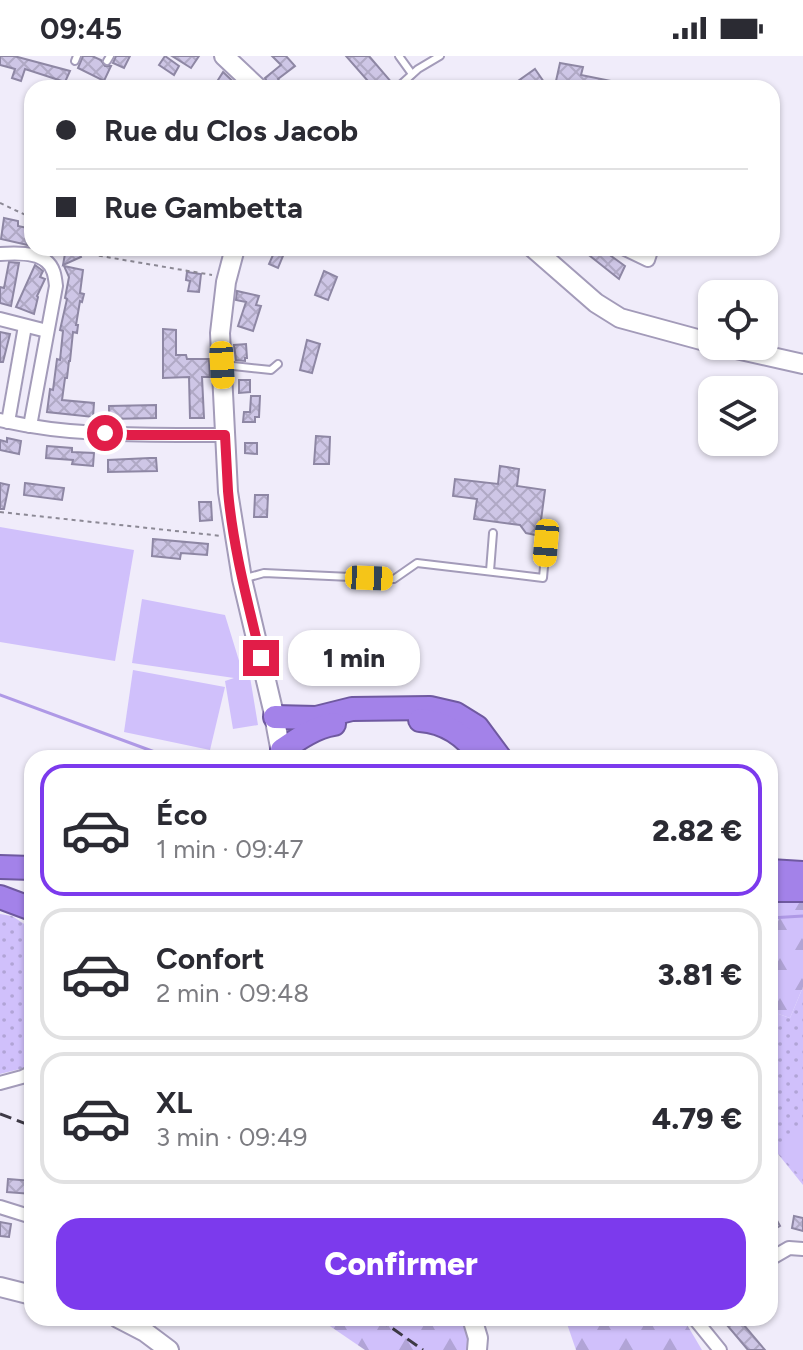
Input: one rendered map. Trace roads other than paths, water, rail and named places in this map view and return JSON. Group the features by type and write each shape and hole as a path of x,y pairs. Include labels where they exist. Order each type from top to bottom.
{"highway":[{"path":"275,717 316,718 352,709 430,708 456,714 477,727 494,750"},
{"path":"286,750 302,736 326,725 364,719 425,720 453,730 475,750"},
{"path":"0,867 24,868"},
{"path":"778,871 803,873"},
{"path":"0,883 24,883"},
{"path":"778,890 803,890"},
{"path":"0,897 24,906"}],"street":[{"path":"224,56 250,80"},
{"path":"0,254 24,254"},
{"path":"30,426 56,286 53,271 45,259 32,256"},
{"path":"233,256 220,333 228,492 242,579 281,750"},
{"path":"542,256 596,303 620,318 698,339"},
{"path":"0,319 47,331"},
{"path":"25,326 4,421 129,435 225,435"},
{"path":"778,358 803,364"},
{"path":"0,1083 24,1076"},
{"path":"0,1207 24,1214"},
{"path":"778,1254 789,1248 803,1249"},
{"path":"0,1287 24,1293"},
{"path":"133,1326 169,1350"},
{"path":"474,1326 477,1350"},
{"path":"700,1326 720,1350"}],"lane":[{"path":"399,56 412,74"},
{"path":"406,80 440,56"},
{"path":"222,365 271,370 278,364"},
{"path":"490,571 493,533"},
{"path":"242,579 264,573 394,579 417,563 543,578 546,543"}],"waterway":[{"path":"0,695 149,750"},
{"path":"778,918 803,916"}],"railway":[{"path":"0,1114 24,1123"},
{"path":"389,1326 423,1350"}]}
